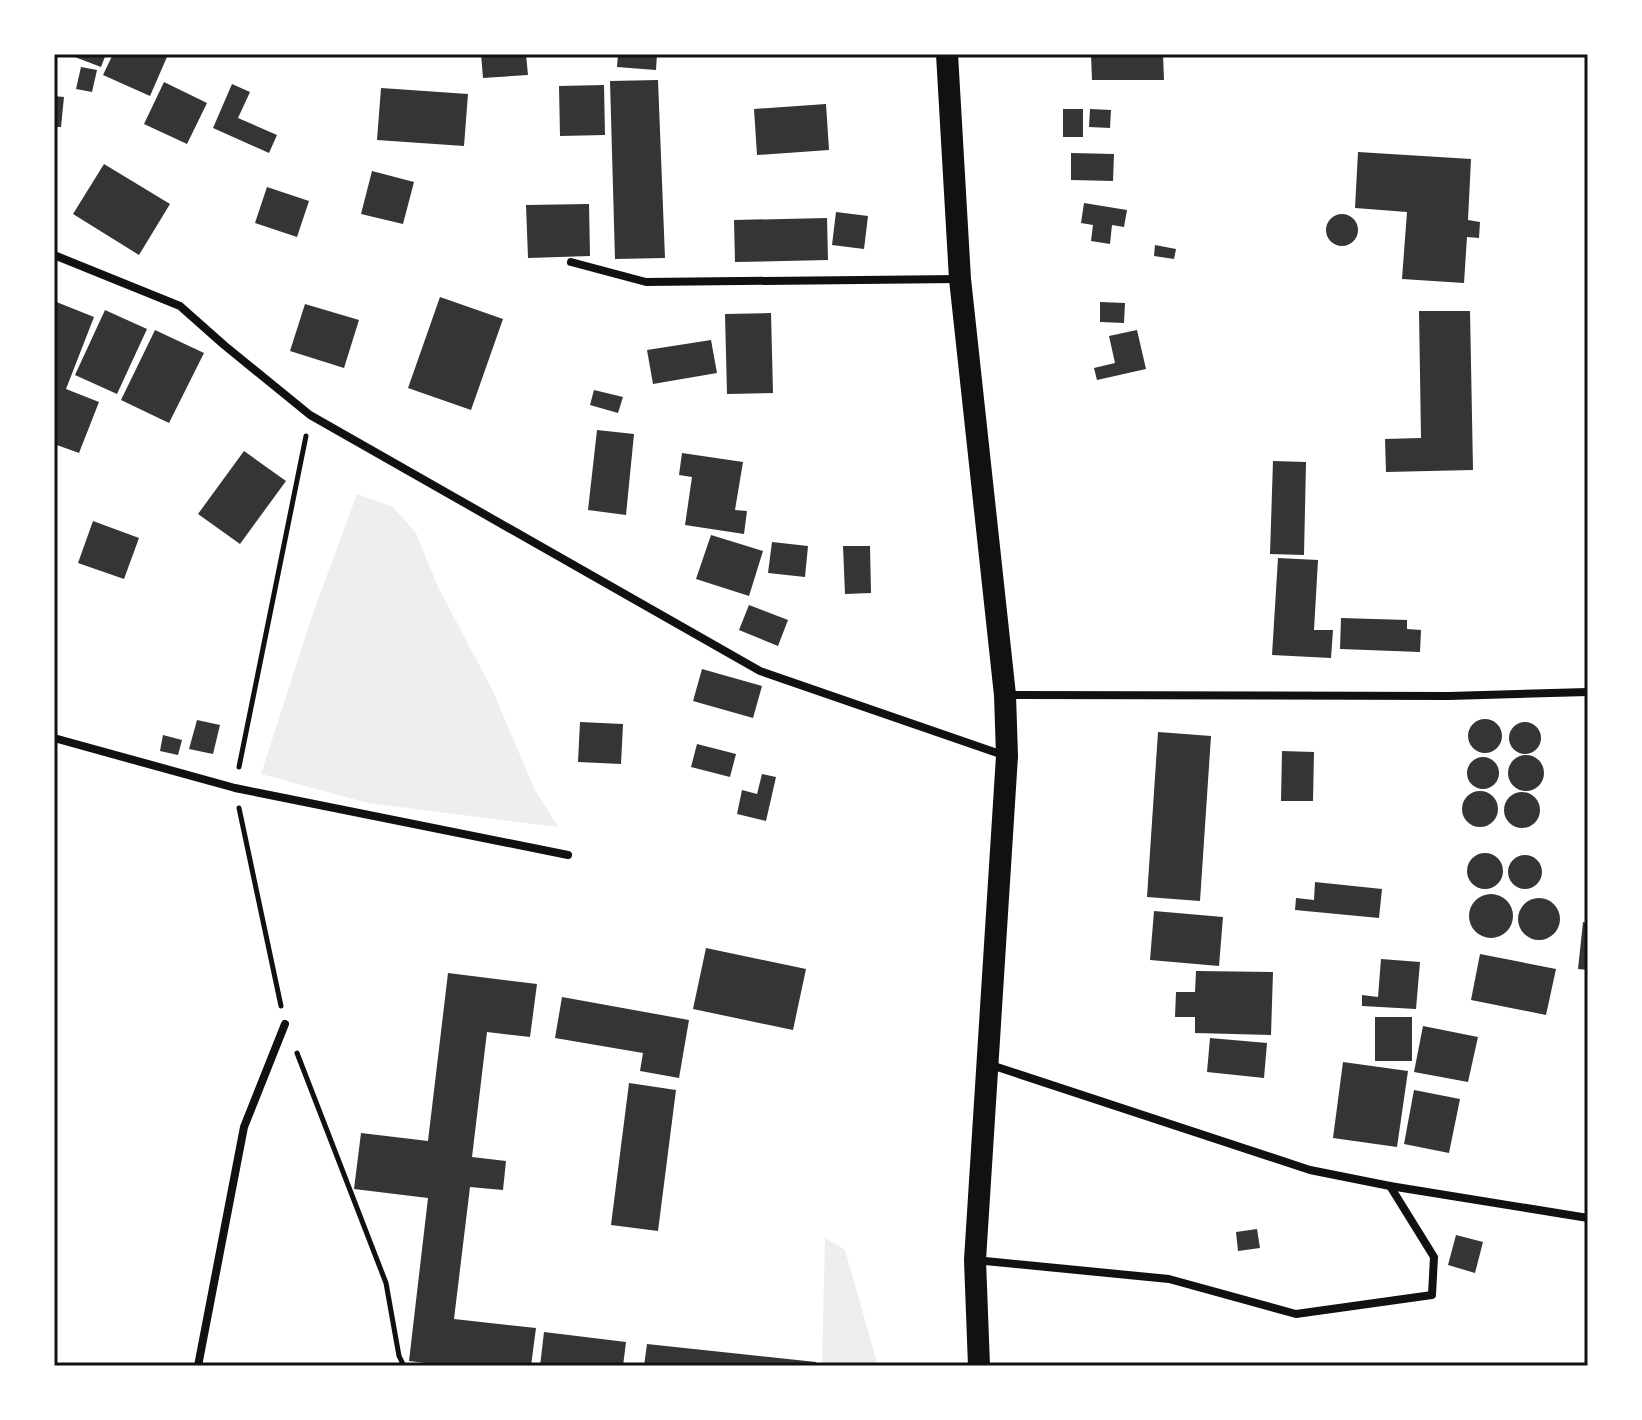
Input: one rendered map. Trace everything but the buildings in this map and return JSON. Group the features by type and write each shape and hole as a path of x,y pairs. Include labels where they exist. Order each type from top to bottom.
{"highway":[{"path":"947,54 960,279 1005,695 1007,756 975,1260 979,1366"}],"street":[{"path":"54,255 180,306 310,415 760,671 1007,756"},
{"path":"571,262 646,282 960,279"},
{"path":"1005,695 1449,696 1588,692"},
{"path":"54,738 235,788 568,855"},
{"path":"198,1366 244,1127 285,1024"},
{"path":"988,1064 1310,1170 1588,1218"},
{"path":"975,1260 1169,1279 1296,1314 1432,1295 1434,1257 1390,1186"}],"path":[{"path":"310,415 235,788 285,1024 386,1283 399,1356 404,1366"}],"shaded area":[{"path":"357,494 393,507 416,533 438,587 492,689 534,788 558,827 368,803 261,774 313,613"},
{"path":"825,1238 845,1250 878,1366 822,1366"}]}
